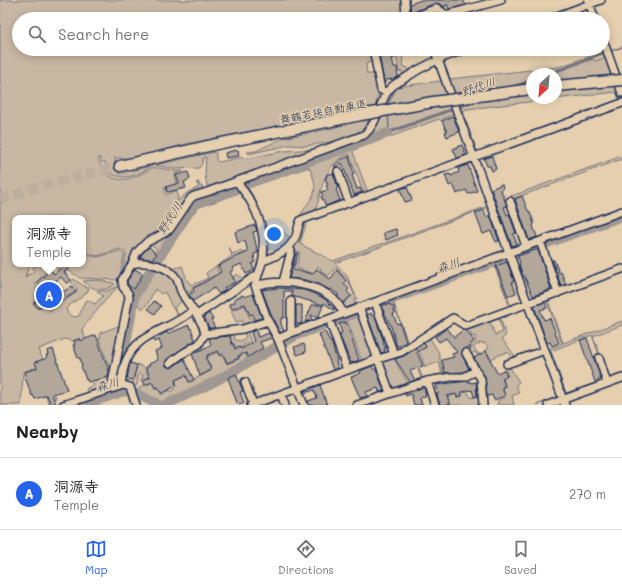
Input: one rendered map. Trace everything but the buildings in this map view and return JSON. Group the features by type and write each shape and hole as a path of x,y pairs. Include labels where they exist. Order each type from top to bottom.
{"highway":[{"path":"562,85 622,80"},
{"name":"舞鶴若狭自動車道","path":"120,166 224,142 361,115 433,102 526,90"}],"street":[{"path":"405,0 406,12"},
{"path":"457,12 501,0"},
{"path":"565,12 589,2 601,0"},
{"path":"589,2 593,12"},
{"path":"430,12 437,8 442,12"},
{"path":"374,56 381,90 386,92"},
{"path":"437,56 564,402"},
{"path":"116,386 121,361 129,297 128,293 123,287 122,280 132,264 137,252 142,246 150,240 163,234 170,228 194,196 239,185 364,135 369,131 375,122 386,92 395,84 415,71 446,56"},
{"path":"609,56 622,93"},
{"path":"263,261 289,247 296,236 301,220 622,103"},
{"path":"338,172 350,203"},
{"path":"239,185 254,206 261,225 264,243 263,261 255,286 268,321 278,338 304,405"},
{"path":"510,201 526,246"},
{"path":"278,338 343,313 360,310 510,255 526,246 540,244 622,211"},
{"path":"540,244 558,293"},
{"path":"283,282 290,251 289,247"},
{"path":"132,264 154,265 168,270 177,278 181,291 203,326 205,334 199,344 170,363"},
{"path":"245,382 252,405 377,359 401,352 441,327 450,319 455,319 466,326 622,269"},
{"path":"121,361 144,338 152,333 195,312 254,277 257,277"},
{"path":"255,286 283,282 296,283 322,291 338,305 343,313"},
{"path":"290,333 291,301"},
{"path":"377,308 394,354"},
{"path":"360,310 390,393"},
{"path":"205,334 243,329 268,321"},
{"path":"331,325 347,370"},
{"path":"507,364 545,350"},
{"path":"466,353 481,380 483,405"},
{"path":"598,358 608,383"},
{"path":"357,405 427,381 451,377 464,377 476,371"},
{"path":"548,405 564,402 622,378"},
{"path":"427,381 435,405"},
{"path":"63,405 116,386 127,386 132,393 136,405"},
{"path":"281,394 286,405"}],"shaded area":[{"path":"0,0 403,0 404,12 12,12 12,56 373,56 373,61 366,64 367,74 376,74 379,92 375,107 195,142 130,158 115,158 119,174 154,165 132,176 121,177 109,173 105,162 102,163 100,158 98,158 102,168 108,175 114,178 122,179 137,176 154,167 174,171 183,171 175,174 177,184 164,187 166,195 177,190 178,201 188,192 198,188 198,184 196,183 199,182 199,186 202,186 203,190 192,193 184,201 167,227 128,264 122,273 126,254 120,249 97,256 86,253 86,215 12,215 12,267 29,267 25,277 26,278 27,274 29,275 34,271 32,268 33,267 51,267 35,284 39,290 36,294 39,297 33,303 38,309 46,304 50,311 62,300 64,301 77,292 77,288 71,282 73,279 89,289 84,295 66,309 68,314 74,317 79,316 84,303 87,300 95,304 103,296 97,291 107,291 118,286 82,329 100,380 111,376 108,386 88,394 86,393 87,388 93,386 93,383 96,382 80,338 72,341 65,339 39,349 56,398 50,399 51,402 55,400 56,405 49,405 46,395 43,397 33,368 23,372 21,405 0,405"},
{"path":"396,56 403,56 402,66 408,68 408,73 403,76 402,71 399,72"},
{"path":"595,56 562,68 549,68 558,67"},
{"path":"603,58 606,59 621,102 476,155 459,108 526,83 526,102 467,109 462,111 478,153 620,102 616,92 562,98 562,70 593,59 595,61"},
{"path":"445,59 446,62 444,63 450,79 526,71 526,81 458,105 441,61"},
{"path":"436,62 452,108 359,142 358,140 369,135 374,129 386,99 396,86","holes":["435,64 441,81 401,86"]},
{"path":"453,110 454,114 444,118 441,121 439,119 354,150 353,152 368,193 364,195 349,154 343,156 330,169 322,187 316,209 310,215 301,219 291,243 267,258 246,186","holes":["309,167 313,176 315,189 311,199 303,210 291,239 278,226 267,229 257,203 248,188"]},
{"path":"371,117 362,130 342,140 306,146 289,145 249,154 247,152 256,151 283,138 329,129"},
{"path":"355,142 242,185 240,183"},
{"path":"316,150 210,188 207,186 205,175 206,157 203,158 202,164 199,168 174,169 155,165 214,152 216,153 216,160 219,162 284,151"},
{"path":"622,156 622,159 510,200 509,197"},
{"path":"235,184 238,186 193,203 153,264 149,263 157,254 155,252 157,249 150,243 160,239 192,200"},
{"path":"239,188 238,190 242,191 255,214 261,240 259,241 258,228 251,211 242,195 239,193 197,208 159,265 155,264 194,205"},
{"path":"488,206 489,207 385,245 385,243"},
{"path":"307,221 300,244 333,261 383,243 383,246 335,263 347,276 357,299 354,300 356,306 344,311 336,298 342,305 354,294 348,281 336,268 328,276 320,270 321,269 318,266 315,271 317,272 309,285 307,285 311,273 296,268 300,252 292,250 301,223"},
{"path":"229,247 232,254 241,251 247,255 243,256 242,254 216,267 223,280 227,281 230,285 236,282 233,277 236,274 245,279 228,293 215,275 204,281 203,285 202,283 191,289 192,292 184,293 162,267 166,262 168,267 172,269 182,266 187,280 191,285 198,283 208,278 206,273 232,256"},
{"path":"120,251 123,253 124,255 121,272 118,280 80,278 68,270 62,275 55,267 86,267 86,255 97,257"},
{"path":"494,263 511,307 467,323 456,317 408,344 392,300","holes":["494,265 510,307 468,322 457,315 449,315 439,324 408,343 393,301"]},
{"path":"154,266 170,273 184,299 174,308 181,318 180,319 172,307 165,292 161,294 155,289 148,303 143,309 136,303 127,350 129,350 138,339 149,330 164,324 126,355 124,355 136,294"},
{"path":"622,273 548,301 563,343 622,321 622,325 593,336 609,378 622,375 608,380 592,335 551,351 566,393 595,383 595,385 565,396 548,349 562,344 546,299"},
{"path":"98,280 115,284 107,289 98,289 90,287 83,281"},
{"path":"245,305 249,317 251,317 254,324 244,327 242,321 236,322 231,311"},
{"path":"526,306 542,350 514,359 508,352 491,359 486,350 489,348 482,342 473,347 479,354 477,355 475,352 469,355 468,351 471,349 470,346 476,342 476,338 475,336 471,337 471,334 465,329 489,320 495,335 503,332 498,317","holes":["526,308 541,349 516,357 502,339 506,335 500,318"]},
{"path":"359,312 376,357 362,362 346,317"},
{"path":"121,325 112,375 99,338 101,337 100,333"},
{"path":"247,330 251,342 243,345 248,358 274,344 274,341 277,345 210,382 164,404 157,404 137,391 142,385 145,386 152,382 155,388 158,387 161,394 170,390 172,392 177,385 174,371 178,379 185,374 189,382 212,370 208,362 204,363 202,361 216,352 218,352 219,356 223,356 227,364 239,359 239,357 243,354 240,347 236,348 234,343 229,344 229,339 231,339 229,332 234,334 235,340 241,341 246,337 244,332"},
{"path":"429,337 438,351 445,377 422,381 418,370 419,369 423,379 442,374 439,362 425,367 419,351 426,347 423,341"},
{"path":"543,353 560,397 536,405 559,397 543,354 509,366 519,382 516,385 519,393 512,396 514,405 497,405 498,401 505,397 503,389 505,385 503,379 508,376 506,371 507,365"},
{"path":"398,356 394,359 408,383 418,380 416,383 392,389 379,361"},
{"path":"137,364 145,368 149,377 141,381 141,378 144,376 139,373 137,385 134,388 132,387"},
{"path":"467,392 472,398 482,395 482,405 451,405 449,397 456,394 457,397 461,396 462,393"}],"waterway":[{"name":"野代川","path":"611,51 622,47"},
{"name":"野代川","path":"562,69 597,56"},
{"name":"野代川","path":"513,87 526,82"},
{"name":"野代川","path":"387,106 396,88"},
{"name":"野代川","path":"459,107 472,102"},
{"name":"野代川","path":"387,133 453,109"},
{"name":"野代川","path":"387,133 389,127 388,113"},
{"name":"野代川","path":"116,394 135,295 194,203 387,133"},
{"name":"森川","path":"387,301 622,216"},
{"name":"森川","path":"283,343 297,335 353,314"},
{"name":"森川","path":"165,405 212,383 278,346"},
{"name":"森川","path":"84,405 124,391 137,394 159,405"}],"tunnel":[{"path":"0,200 41,186 120,166"}],"place":[{"name":"洞源寺","path":"49,295"}]}
